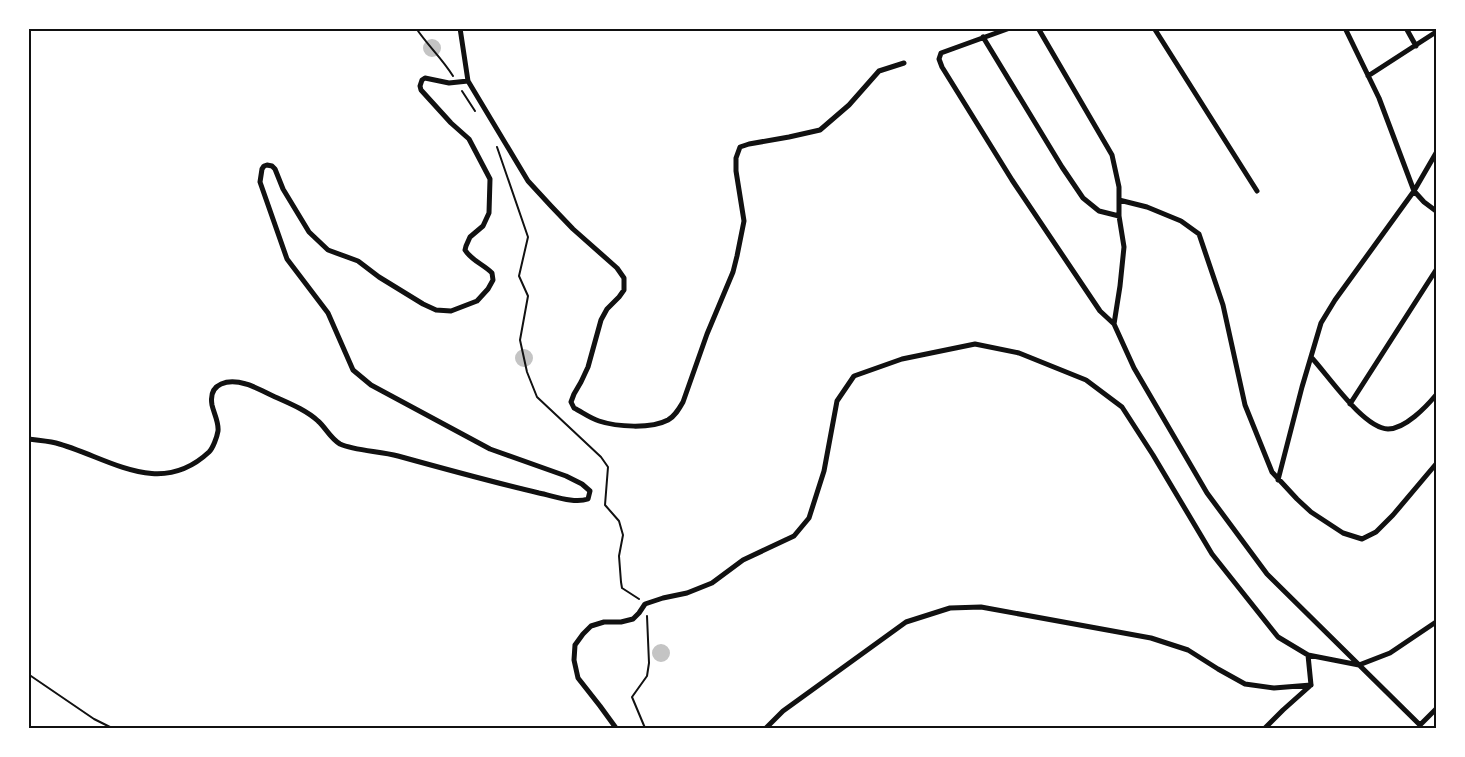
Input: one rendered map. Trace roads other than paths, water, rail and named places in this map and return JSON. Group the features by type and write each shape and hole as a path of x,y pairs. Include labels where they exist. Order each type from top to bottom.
{"street":[{"path":"460,28 468,81 528,181 573,229 617,268 624,278 624,290 607,309 601,320 588,367 571,402 574,408 600,421 625,426 657,424 670,419 683,402 737,256 744,221 736,171 736,158 740,147 820,130 849,105 879,71 904,63"},
{"path":"1010,28 941,53 939,59 942,67 1012,180 1100,311 1114,324 1134,368 1207,493 1267,574 1422,727 1437,709"},
{"path":"1038,28 1112,155 1119,187 1119,216 1124,247 1114,324"},
{"path":"1154,28 1257,191"},
{"path":"1345,28 1379,98 1414,190 1424,202 1437,211"},
{"path":"1406,28 1416,46"},
{"path":"1368,76 1437,32"},
{"path":"983,37 1083,198 1099,211 1119,216"},
{"path":"28,439 56,443 135,472 162,474 188,468 211,450 218,432 212,405 212,393 215,387 234,381 248,384 300,408 319,421 329,435 341,444 366,451 388,453 496,483 558,497 582,501 588,499 590,491 582,484 547,468 490,449 371,386 353,370 328,313 286,259 260,182 264,166 272,166 309,232 328,250 358,261 380,278 423,304 436,310 452,311 477,301 493,280 492,273 485,266 475,262 465,250 470,237 483,226 489,213 490,179 469,139 451,123 421,90 420,86 425,78 449,83 468,81"},
{"path":"1278,480 1321,323 1414,190 1437,153"},
{"path":"1119,200 1147,207 1181,221 1199,234 1223,305 1245,405 1272,472 1297,500 1325,523 1343,533 1362,539 1376,532 1437,464"},
{"path":"1350,404 1437,270"},
{"path":"616,729 578,678 574,660 576,645 583,634 591,626 604,622 633,619 645,604 687,593 712,583 743,560 794,536 809,518 824,471 837,401 854,376 902,359 975,344 1020,353 1086,380 1122,407 1154,455 1212,554 1278,637 1308,655 1359,665 1390,653 1437,622"},
{"path":"1311,357 1350,404 1376,426 1388,429 1399,427 1426,408 1437,395"},
{"path":"766,729 783,711 906,622 951,608 981,607 1150,638 1188,650 1245,684 1274,688 1311,685"},
{"path":"1308,655 1311,685"},
{"path":"1265,729 1311,685"}]}
